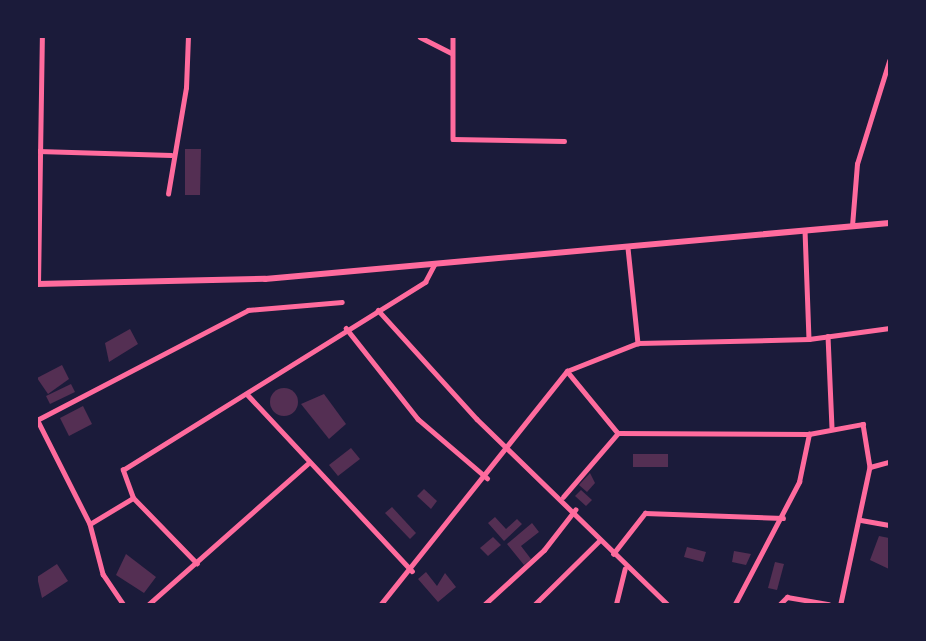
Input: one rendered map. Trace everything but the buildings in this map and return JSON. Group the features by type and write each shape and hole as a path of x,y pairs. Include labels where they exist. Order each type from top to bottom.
{"main road":[{"path":"37,284 265,279 889,223"}],"street":[{"path":"37,284 38,82 42,37"},
{"path":"168,194 171,155 186,88 187,37"},
{"path":"420,37 453,54"},
{"path":"453,37 453,139 564,141"},
{"path":"852,227 857,163 889,61"},
{"path":"38,151 171,155"},
{"path":"805,230 809,339"},
{"path":"628,248 638,343"},
{"path":"197,564 133,498 123,470 247,394 346,328 425,282 434,265"},
{"path":"123,604 103,574 90,524 37,419 248,310 342,302"},
{"path":"378,310 509,448 563,497 625,568 667,604"},
{"path":"346,328 418,419 487,478"},
{"path":"381,604 412,571 457,506 487,478 567,371 638,343 809,339 889,328"},
{"path":"828,336 832,427"},
{"path":"567,371 618,433"},
{"path":"247,394 307,464 412,571"},
{"path":"563,497 618,433 809,434 832,427 866,427 870,467 861,520 841,604"},
{"path":"735,604 783,518 809,434"},
{"path":"870,467 889,462"},
{"path":"149,604 307,464"},
{"path":"90,524 133,498"},
{"path":"485,604 544,550 575,510"},
{"path":"613,554 645,513 783,518"},
{"path":"861,520 889,525"},
{"path":"536,604 600,540"},
{"path":"617,604 625,568"},
{"path":"780,604 787,597 828,604"}]}
